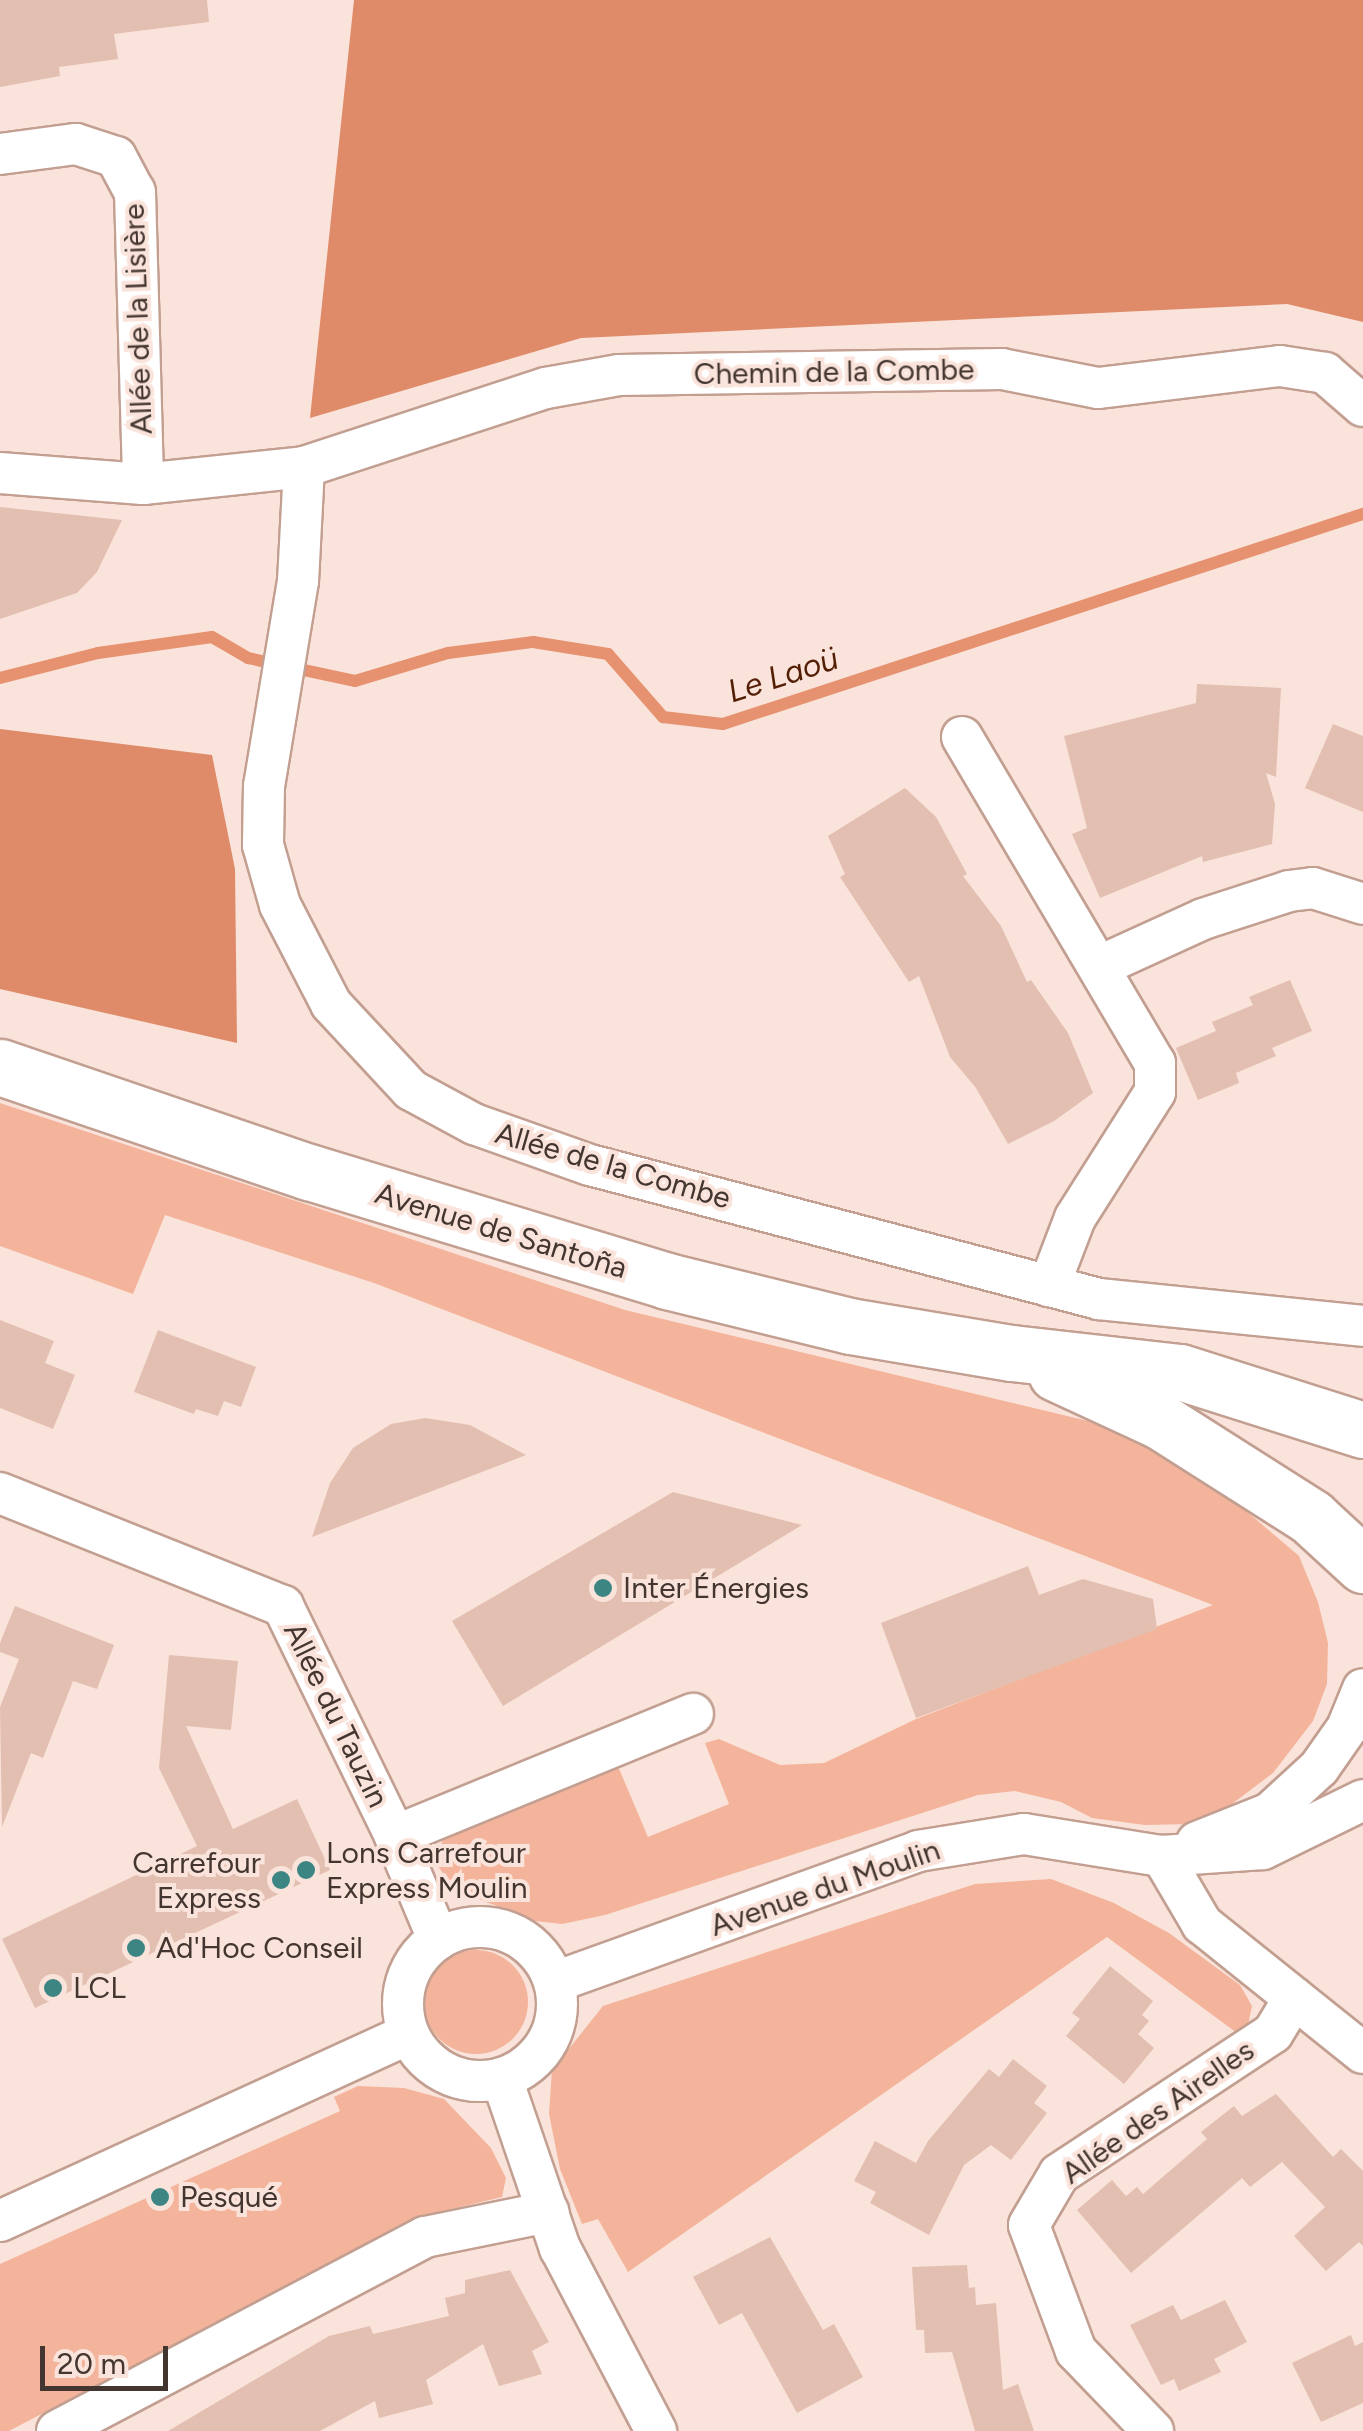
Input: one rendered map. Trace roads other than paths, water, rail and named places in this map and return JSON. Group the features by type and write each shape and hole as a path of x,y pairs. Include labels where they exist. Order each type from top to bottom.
{"main road":[{"name":"Avenue de Santoña","path":"0,1067 309,1172 667,1282 850,1326 1012,1353 1180,1372 1363,1430"},
{"name":"Avenue de Santoña","path":"1012,1353 1160,1421 1311,1518 1363,1565"}],"street":[{"name":"Allée de la Lisière","path":"0,154 76,144 116,157 136,192 143,484"},
{"name":"Chemin de la Combe","path":"0,473 143,484 304,467 546,388 620,376 1002,369 1098,388 1280,366 1325,373 1363,406"},
{"name":"Allée de la Combe","path":"304,467 298,581 264,786 263,845 280,905 331,1004 411,1090 474,1124 590,1165 1099,1299 1363,1326"},
{"path":"962,737 1155,1063 1155,1092 1076,1218 1049,1286"},
{"path":"1100,966 1202,919 1289,892 1312,888 1363,904"},
{"name":"Allée du Tauzin","path":"0,1493 283,1606 395,1836 438,1939"},
{"path":"1363,1689 1347,1728 1319,1768 1270,1813 1162,1856 1202,1924 1363,2053"},
{"path":"395,1836 693,1714"},
{"name":"Avenue du Moulin","path":"555,1982 918,1851 1024,1834 1162,1856 1263,1848 1363,1800"},
{"path":"484,1927 507,1931 528,1943 544,1960 555,1982 556,2018 542,2052 524,2069 502,2079 457,2079 436,2069 408,2034 402,2013 406,1981 421,1953 438,1939 484,1927"},
{"name":"Allée des Airelles","path":"1153,2431 1076,2351 1029,2225 1059,2174 1273,2033 1294,1998"},
{"path":"0,2221 408,2034"},
{"path":"502,2079 560,2248 656,2431"},
{"path":"57,2431 425,2236 548,2212"}],"waterway":[{"name":"Le Laoü","path":"0,678 98,653 212,637 248,658 355,681 448,653 533,642 608,654 663,717 723,724 1363,514"}],"place":[{"name":"Inter Énergies","path":"603,1588"},
{"name":"Lons Carrefour Express Moulin","path":"306,1870"},
{"name":"Carrefour Express","path":"281,1880"},
{"name":"Ad'Hoc Conseil","path":"136,1948"},
{"name":"LCL","path":"53,1988"},
{"name":"Pesqué","path":"160,2197"}]}
